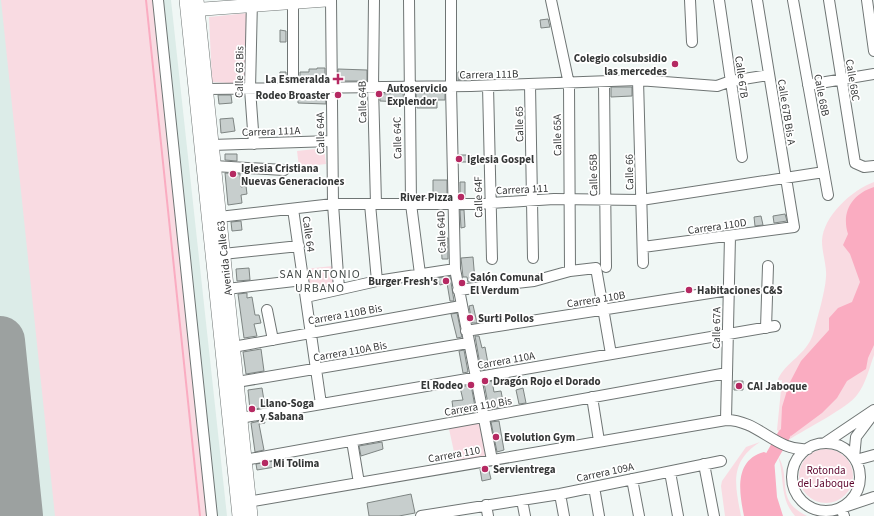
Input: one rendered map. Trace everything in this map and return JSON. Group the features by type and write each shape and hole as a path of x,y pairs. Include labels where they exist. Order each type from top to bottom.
{"main road":[{"path":"192,5 326,0"},
{"name":"Avenida Calle 63","path":"192,5 206,89 233,347 240,418 239,461"},
{"name":"Avenida Calle 63","path":"192,5 239,461 242,507 251,516"}],"street":[{"path":"158,0 212,516"},
{"name":"Calle 64A","path":"331,0 333,204 339,289"},
{"name":"Calle 64B","path":"374,0 373,204 377,281"},
{"name":"Calle 64C","path":"409,0 408,87 411,204 420,274"},
{"name":"Calle 64D","path":"451,0 452,204 455,269 492,460"},
{"name":"Calle 65A","path":"551,0 569,84 570,271"},
{"path":"690,0 692,42"},
{"name":"Calle 67B","path":"719,0 742,157"},
{"name":"Calle 67B Bis A","path":"757,0 794,227"},
{"name":"Calle 68B","path":"793,0 828,195"},
{"name":"Calle 68C","path":"829,0 855,163 864,167 874,166"},
{"path":"867,0 874,51"},
{"path":"293,88 294,1"},
{"name":"Calle 63 Bis","path":"252,3 250,89 254,144"},
{"path":"808,85 874,74"},
{"name":"Carrera 111B","path":"206,89 488,86 569,84 638,80 717,86 731,81 769,75"},
{"name":"Calle 66","path":"638,80 643,263"},
{"name":"Calle 65B","path":"604,82 606,200 601,267 603,310 611,354"},
{"name":"Calle 65","path":"530,85 533,258"},
{"name":"Calle 64F","path":"488,86 492,259"},
{"name":"Carrera 111A","path":"212,145 332,141"},
{"path":"214,166 284,170"},
{"name":"Carrera 111","path":"219,217 333,204 452,204 570,200 641,200 824,172"},
{"name":"Calle 64","path":"293,209 320,404"},
{"name":"Carrera 110D","path":"643,248 794,227"},
{"name":"Calle 67A","path":"726,420 730,236"},
{"path":"223,254 299,246"},
{"name":"Carrera 110A","path":"240,418 770,327 768,266"},
{"path":"458,290 534,281 570,271 601,267"},
{"path":"306,297 377,281 455,269"},
{"path":"227,289 303,280"},
{"name":"Carrera 110B","path":"466,331 729,290"},
{"name":"Carrera 110B Bis","path":"233,347 461,306"},
{"path":"267,310 273,340"},
{"name":"Carrera 110A Bis","path":"236,382 468,342"},
{"name":"Carrera 110 Bis","path":"239,461 727,373"},
{"path":"592,397 599,441"},
{"path":"874,412 825,443 808,449 795,463 793,473 793,483 796,493 811,507 821,511 843,512 874,497"},
{"path":"855,459 856,437 874,412"},
{"name":"Carrera 110","path":"242,507 359,483 726,420 741,421 785,447 797,450 808,449"},
{"path":"352,441 359,483"},
{"path":"825,443 841,447 855,459 859,468 860,483 853,498 843,512"},
{"name":"Carrera 110","path":"785,447 795,463"},
{"path":"855,459 874,455"},
{"name":"Carrera 109A","path":"421,516 451,514 486,505 560,494 670,472 721,460"},
{"path":"704,464 714,516"},
{"path":"670,472 678,516"},
{"path":"632,479 639,516"},
{"path":"594,487 599,516"},
{"path":"560,494 564,516"},
{"path":"522,500 525,516"},
{"path":"486,505 488,516"}],"shaded area":[{"path":"0,0 171,0 227,516 0,516"},
{"path":"874,187 874,345 868,358 866,369 847,381 837,398 822,413 791,436 781,429 782,407 789,384 801,361 829,330 829,318 838,308 852,302 860,282 850,254 843,245 848,234 846,226 847,211 854,199 866,190"},
{"path":"764,452 774,458 777,497 783,516 744,516 740,487 743,469 754,456"}],"green space":[{"path":"1,0 155,0 209,516 55,516"},
{"path":"248,13 245,84 212,82 209,17"},
{"path":"324,148 326,164 299,167 297,151"},
{"path":"874,182 874,355 863,386 852,400 836,412 790,439 777,430 782,380 779,381 778,379 786,368 806,347 813,334 823,298 826,277 822,241 827,222 840,205 848,198 865,186"},
{"path":"333,266 336,287 307,293 304,269"},
{"path":"482,421 489,455 456,461 449,429"},
{"path":"760,442 743,458 739,466 736,484 741,516 725,516 721,486 722,481 746,447"},
{"name":"Rotonda del Jaboque","path":"821,449 831,449 841,453 849,461 853,471 853,481 849,491 841,499 831,503 821,503 811,499 803,491 799,481 799,471 803,461 811,453"},
{"path":"778,456 784,473 787,496 797,510 807,516 795,516 790,509 784,495"}],"building":[{"path":"548,19 550,27 541,28 540,20"},
{"path":"280,30 286,31 286,42 280,42"},
{"path":"325,68 325,81 300,81 300,72 309,72 309,69"},
{"path":"338,69 367,70 367,81 338,81"},
{"path":"280,72 286,72 286,81 279,81"},
{"path":"458,72 465,72 465,79 458,80"},
{"path":"611,87 632,87 632,96 611,97"},
{"path":"403,93 404,102 380,101 380,94"},
{"path":"416,93 445,93 445,100 437,100 437,108 417,108"},
{"path":"298,94 325,94 326,104 298,103"},
{"path":"218,95 231,95 232,103 219,104"},
{"path":"233,118 235,131 221,133 220,119"},
{"path":"225,154 237,154 237,161 225,160"},
{"path":"459,155 471,155 471,162 459,162"},
{"path":"225,173 240,174 241,187 246,186 247,194 241,195 242,203 228,205"},
{"path":"433,180 447,180 447,197 433,196"},
{"path":"460,182 465,182 465,198 460,198"},
{"path":"460,210 464,210 465,227 461,228"},
{"path":"785,214 787,221 774,223 773,216"},
{"path":"761,216 763,225 755,226 754,217"},
{"path":"241,221 242,230 232,231 231,222"},
{"path":"441,238 448,238 448,259 442,259"},
{"path":"473,257 475,281 468,282 467,277 463,277 461,258"},
{"path":"249,268 250,280 237,281 236,269"},
{"path":"450,276 454,301 450,301 447,283 440,285 437,278"},
{"path":"247,293 247,298 252,297 255,315 259,315 261,323 254,324 257,336 244,338 238,294"},
{"path":"473,305 477,323 472,323 469,306"},
{"path":"457,313 462,337 457,338 451,314"},
{"path":"475,336 479,336 482,348 485,347 489,369 481,370"},
{"path":"261,349 264,371 246,374 243,352"},
{"path":"464,350 468,372 463,373 459,351"},
{"path":"492,381 494,392 501,391 504,407 489,409 484,383"},
{"name":"CAI Jaboque","path":"734,381 743,381 743,390 734,390"},
{"path":"471,385 476,412 454,416 452,401 463,400 460,387"},
{"path":"262,388 265,407 250,410 248,390"},
{"path":"523,388 526,403 519,404 516,390"},
{"path":"264,420 265,423 259,424 264,450 255,452 251,423"},
{"path":"499,421 504,450 497,452 491,422"},
{"path":"382,442 383,449 361,456 359,446"},
{"path":"274,461 275,467 257,470 256,464"},
{"path":"488,467 491,479 482,481 480,469"},
{"path":"411,494 415,513 399,516 369,516 367,503"}],"waterway":[{"path":"146,0 200,516"},
{"path":"764,470 784,435"}],"taxiway":[{"path":"0,417 13,460"}],"runway":[{"path":"0,341 18,516"}],"place":[{"name":"Colegio colsubsidio las mercedes","path":"675,64"},
{"name":"La Esmeralda","path":"338,79"},
{"name":"Autoservicio Explendor","path":"379,94"},
{"name":"Rodeo Broaster","path":"338,95"},
{"name":"Iglesia Gospel","path":"459,159"},
{"name":"Iglesia Cristiana Nuevas Generaciones","path":"233,174"},
{"name":"River Pizza","path":"461,197"},
{"name":"Burger Fresh's","path":"446,281"},
{"name":"Salón Comunal El Verdum","path":"462,283"},
{"name":"Habitaciones C&S","path":"689,290"},
{"name":"Surti Pollos","path":"470,318"},
{"name":"Dragón Rojo el Dorado","path":"485,381"},
{"name":"El Rodeo","path":"471,385"},
{"name":"CAI Jaboque","path":"739,386"},
{"name":"Llano-Soga y Sabana","path":"252,409"},
{"name":"Evolution Gym","path":"496,437"},
{"name":"Mi Tolima","path":"265,463"},
{"name":"Servientrega","path":"485,469"}],"district":[{"name":"SAN ANTONIO URBANO","path":"320,281"}]}
